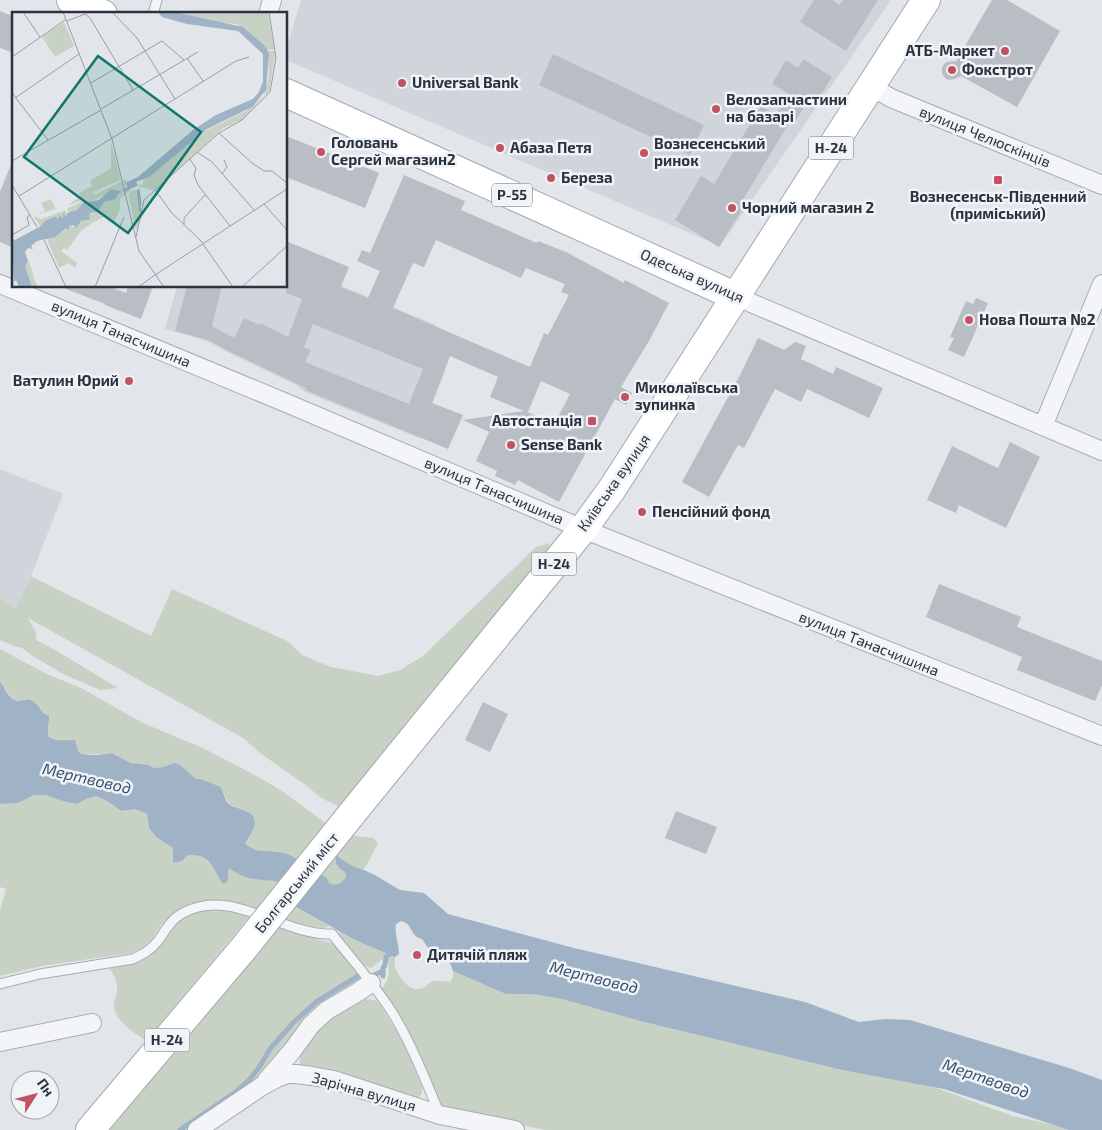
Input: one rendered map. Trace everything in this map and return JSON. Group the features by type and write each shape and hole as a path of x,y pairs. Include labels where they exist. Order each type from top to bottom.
{"main road":[{"path":"71,0 98,12"},
{"name":"Київська вулиця","path":"350,816 583,529 612,489 926,0"},
{"name":"Одеська вулиця","path":"288,94 737,296"},
{"name":"Болгарський міст","path":"90,1130 243,949 350,816"}],"street":[{"name":"вулиця Челюскінців","path":"870,86 891,98 1102,185"},
{"name":"вулиця Танасчишина","path":"0,284 583,529 1102,736"},
{"path":"1043,426 1102,284"},
{"name":"Одеська вулиця","path":"737,296 1102,451"},
{"path":"262,1086 311,1025 326,1011 371,983"},
{"path":"0,1042 92,1023"},
{"name":"Зарічна вулиця","path":"197,1130 262,1086 287,1074 334,1080 438,1122 515,1130"}],"lane":[{"path":"0,984 40,974 133,959 146,953 157,942 167,927 182,913 203,906 225,905 248,910 307,931 332,934 371,983 394,1017 417,1058 438,1122"}],"shaded area":[{"name":"Вознесенський ринок","path":"301,0 891,0 720,246 288,61 288,43"},
{"path":"288,264 436,325 423,359 446,369 419,438 305,392 294,384 207,341 165,329 176,288 288,288"},
{"path":"0,469 63,494 31,576 15,611 0,603"}],"green space":[{"path":"549,543 551,553 354,800 338,806 321,798 260,753 243,738 28,618 35,631 36,640 118,688 100,690 65,675 22,648 0,640 0,598 16,608 31,576 151,636 172,589 287,641 302,655 331,667 378,676 400,670 423,656 536,547"},
{"path":"0,649 47,674 81,688 143,723 203,748 262,779 282,791 324,822 354,836 373,838 378,843 369,861 363,870 351,865 337,855 340,869 345,872 346,877 341,883 334,884 329,883 297,861 266,862 256,861 249,857 245,852 246,843 253,831 247,811 230,804 221,787 201,779 196,779 174,763 154,768 97,754 81,754 78,751 75,740 55,739 48,735 49,725 40,707 25,699 15,700 0,681"},
{"path":"34,795 45,795 77,804 96,796 107,801 120,811 135,809 147,814 149,828 156,837 173,848 173,863 182,861 188,855 199,856 207,860 219,878 228,881 229,862 234,858 256,866 278,869 284,876 284,884 274,901 296,907 329,926 321,930 289,922 250,906 203,901 179,909 161,925 152,939 143,948 131,953 42,966 0,976 0,910 6,889 0,887 0,804 18,803"},
{"path":"210,910 235,912 250,916 146,1041 124,1024 116,1013 114,1006 117,984 109,968 127,965 139,960 185,916"},
{"path":"276,927 331,943 351,962 360,976 360,981 280,1055 258,1078 193,1130 102,1130"},
{"path":"339,931 395,957 395,966 398,974 412,988 422,988 434,981 450,982 453,977 453,971 506,994 533,994 562,999 640,1021 842,1070 928,1085 1013,1116 1078,1130 545,1130 443,1108 425,1066 409,1036 380,991 388,978 388,955 371,968 361,964 339,935"},
{"path":"364,999 375,1000 379,1003 409,1053 422,1086 422,1093 419,1098 414,1100 300,1065 300,1056 313,1030 354,1002"}],"water":[{"path":"0,681 13,699 32,701 38,705 44,714 49,716 48,736 58,740 75,740 78,751 81,754 100,755 111,753 131,763 148,765 154,768 174,763 180,765 196,779 201,779 221,787 227,802 251,814 254,818 253,830 245,844 246,855 252,860 274,863 297,861 327,878 329,883 337,884 341,883 346,877 345,872 336,864 336,855 351,865 373,874 400,890 424,893 448,914 574,948 805,1002 859,1022 885,1019 910,1020 1069,1068 1102,1080 1102,1130 1069,1130 944,1089 842,1070 640,1021 562,999 533,994 506,994 453,971 448,961 431,951 408,925 401,921 396,924 399,954 395,957 355,940 296,907 274,901 284,884 284,876 279,869 259,867 234,858 229,862 228,881 223,884 210,863 202,857 188,855 182,861 173,863 173,848 156,837 149,828 147,814 135,809 121,811 96,796 77,804 45,795 34,795 18,803 0,804"}],"building":[{"path":"814,0 832,0 839,5 843,0 878,0 846,51 800,22"},
{"name":"АТБ-Маркет","path":"992,0 1007,0 1060,31 1017,107 961,76 949,80 942,74 942,67 946,62 956,61"},
{"path":"0,11 12,16 12,52 0,48"},
{"path":"553,54 704,125 690,155 539,85"},
{"path":"803,59 832,77 813,108 806,104 793,125 789,123 742,201 746,203 719,247 675,220 701,176 714,184 761,106 776,115 789,94 772,84 786,60 798,68"},
{"path":"288,137 379,173 365,208 288,178"},
{"path":"12,162 12,247 0,242 0,192"},
{"path":"404,175 465,201 461,210 537,243 538,241 566,252 624,283 625,280 669,303 621,387 632,393 626,405 615,399 559,502 518,480 515,485 495,476 497,471 476,461 489,432 463,420 524,411 490,397 498,377 450,356 432,403 463,415 448,449 305,390 306,388 208,340 175,331 186,288 222,288 212,326 234,338 244,318 259,325 260,323 288,337 302,299 286,293 286,288 288,288 288,242 349,267 341,287 368,298 380,271 357,261 362,250 370,253","holes":["436,240 521,278 526,268 565,284 561,292 569,295 548,335 544,333 530,367 393,308 413,263 424,267","313,324 423,369 409,404 305,362 311,350 304,347","541,381 570,394 554,425 528,412"]},
{"path":"64,288 113,288 126,293 127,288 152,288 141,319"},
{"name":"Нова Пошта №2","path":"976,298 988,303 964,357 948,350 954,338 950,337 966,301 973,304"},
{"path":"758,338 784,350 795,342 806,346 801,359 833,374 836,367 883,388 869,418 807,389 801,402 775,389 744,448 738,445 709,497 682,482"},
{"path":"1010,442 1040,457 1006,528 959,505 956,513 927,500 952,446 998,468"},
{"path":"939,584 1021,617 1017,627 1102,661 1102,685 1095,701 1017,670 1022,657 926,617"},
{"path":"483,702 508,714 490,752 465,740"},
{"path":"676,811 717,827 706,854 665,838"}],"waterway":[{"name":"Мертвовод","path":"213,831 239,858 252,864 279,867 287,870"},
{"path":"383,976 386,957 394,951"},
{"path":"374,975 383,971"},
{"path":"180,1130 237,1091 250,1079 270,1049 293,1023 316,1002 358,976"}],"place":[{"name":"АТБ-Маркет","path":"1005,51"},
{"name":"Фокстрот","path":"952,70"},
{"name":"Universal Bank","path":"402,83"},
{"name":"Велозапчастини на базарі","path":"716,109"},
{"name":"Абаза Петя","path":"500,148"},
{"name":"Головань Сергей магазин2","path":"321,152"},
{"name":"Вознесенський ринок","path":"644,153"},
{"name":"Береза","path":"551,178"},
{"name":"Вознесенськ-Південний (приміський)","path":"998,180"},
{"name":"Чорний магазин 2","path":"732,208"},
{"name":"Нова Пошта №2","path":"969,320"},
{"name":"Ватулин Юрий","path":"129,381"},
{"name":"Миколаївська зупинка","path":"625,397"},
{"name":"Автостанція","path":"592,421"},
{"name":"Sense Bank","path":"511,445"},
{"name":"Пенсійний фонд","path":"642,512"},
{"name":"Дитячій пляж","path":"417,955"}]}
